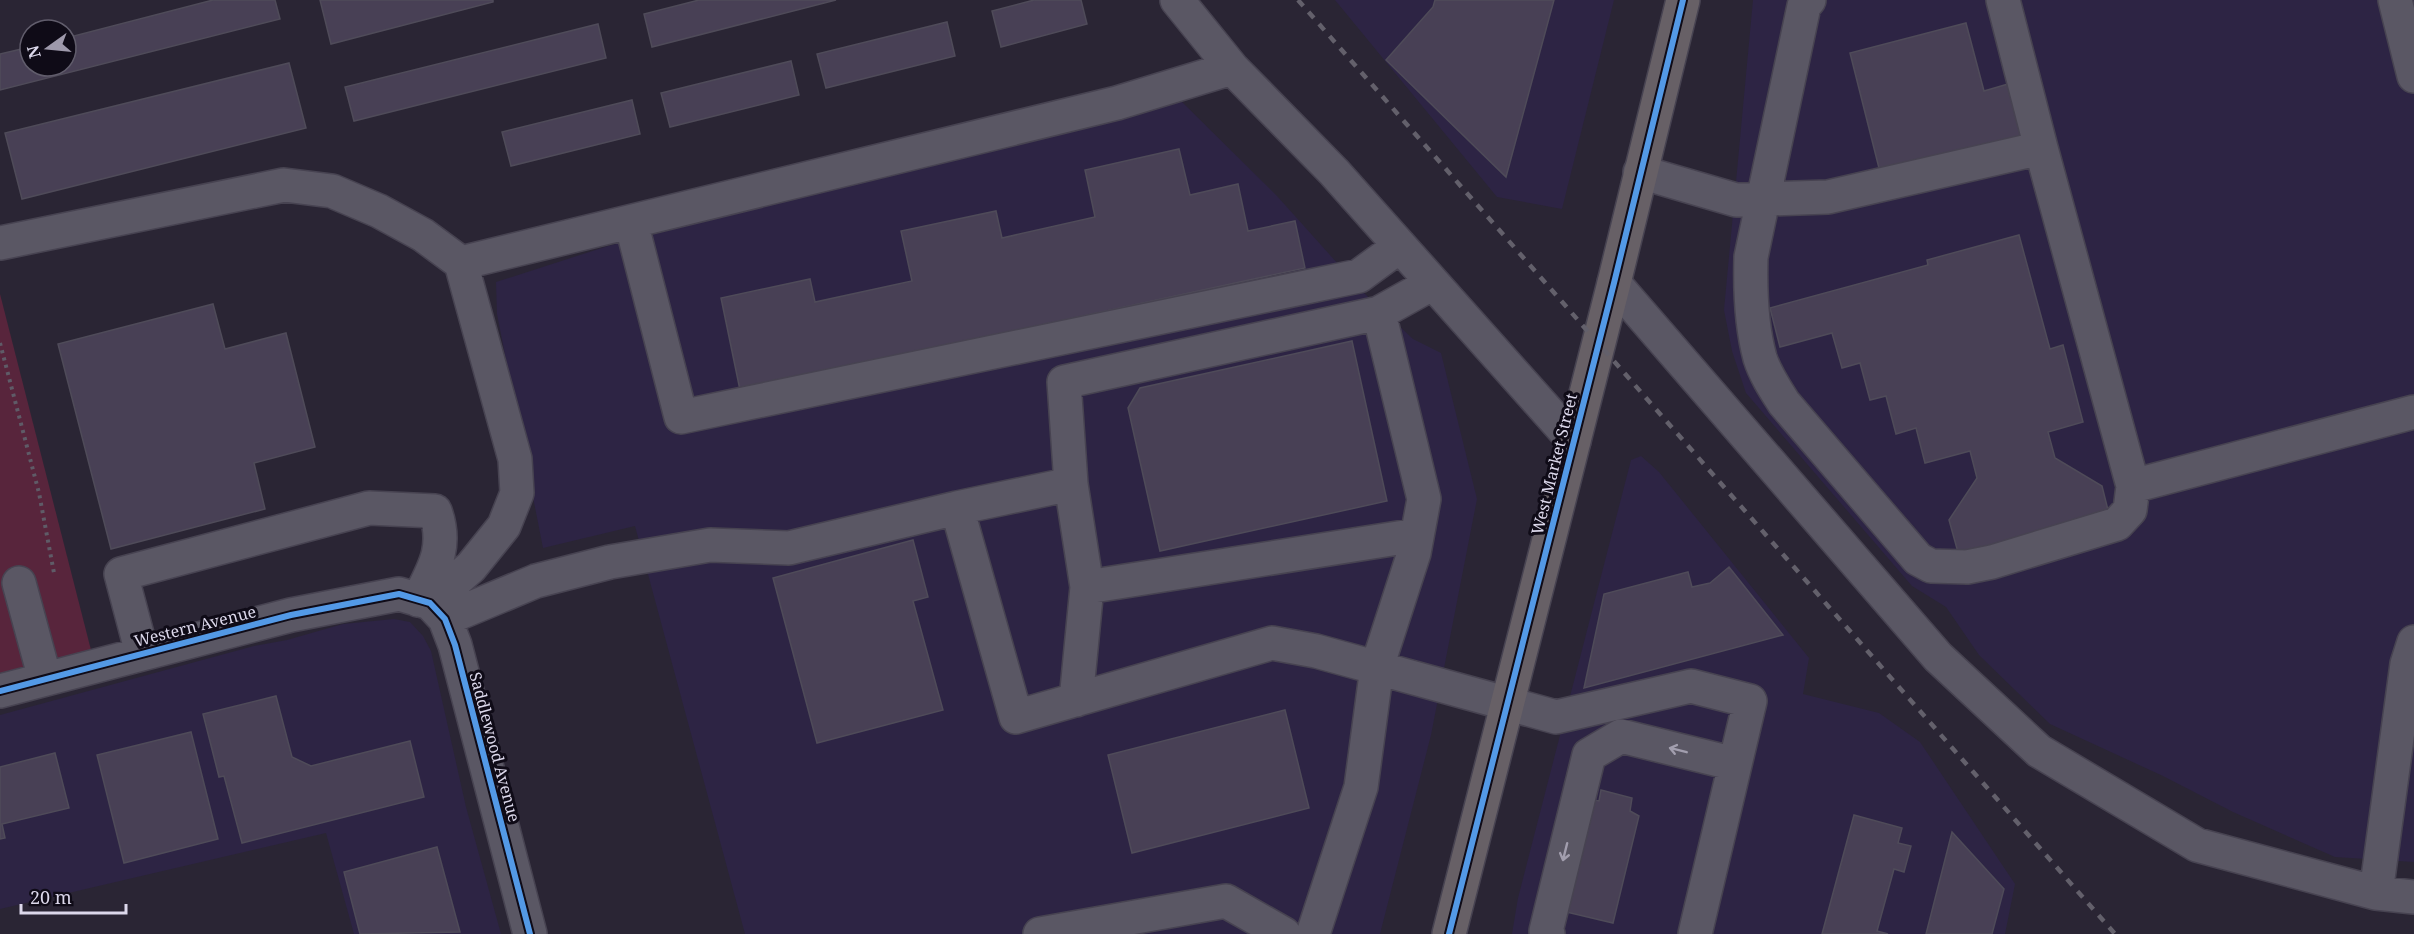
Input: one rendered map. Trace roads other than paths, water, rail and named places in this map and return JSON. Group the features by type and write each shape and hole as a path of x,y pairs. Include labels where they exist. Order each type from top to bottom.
{"main road":[{"name":"West Market Street","path":"1449,934 1614,283 1683,0"}],"street":[{"path":"1177,0 1232,68 1334,172 1574,441"},
{"path":"1809,0 1804,6 1751,256 1750,288 1760,357 1764,369 1784,403 1918,559 1931,566 1967,567 1992,562 2117,524 2130,510 2133,486 2002,0"},
{"path":"2395,0 2414,76"},
{"path":"461,263 1117,103 1232,68"},
{"path":"1640,172 1736,200 1828,197 2041,148"},
{"path":"0,243 284,185 332,191 379,211 423,235 461,263 515,459 517,493 504,526 471,567 423,604"},
{"path":"631,222 681,417 1359,276 1400,246"},
{"path":"1614,283 1938,657 2039,751 2196,844 2376,893 2414,897"},
{"path":"1076,700 1087,587 1071,484 1064,382 1379,313 1433,284"},
{"path":"1313,934 1360,787 1377,667 1414,553 1424,500 1379,313"},
{"path":"2133,486 2414,412"},
{"name":"Western Avenue","path":"0,691 291,615 423,604 536,581 610,562 710,545 789,548 957,508 1071,484"},
{"path":"142,653 121,574 369,508 435,511 440,526 439,559 423,604"},
{"path":"957,508 1016,717 1272,643 1316,651 1556,717 1691,686 1750,701 1695,934"},
{"path":"1087,587 1417,535"},
{"path":"19,583 45,679"},
{"name":"Saddlewood Avenue","path":"423,604 460,667 530,934"},
{"path":"2376,893 2412,656"},
{"path":"1548,934 1546,931 1590,755 1621,736 1735,764"},
{"path":"1040,934 1226,901 1284,934"}],"railway":[{"path":"1298,0 2115,934"}]}
